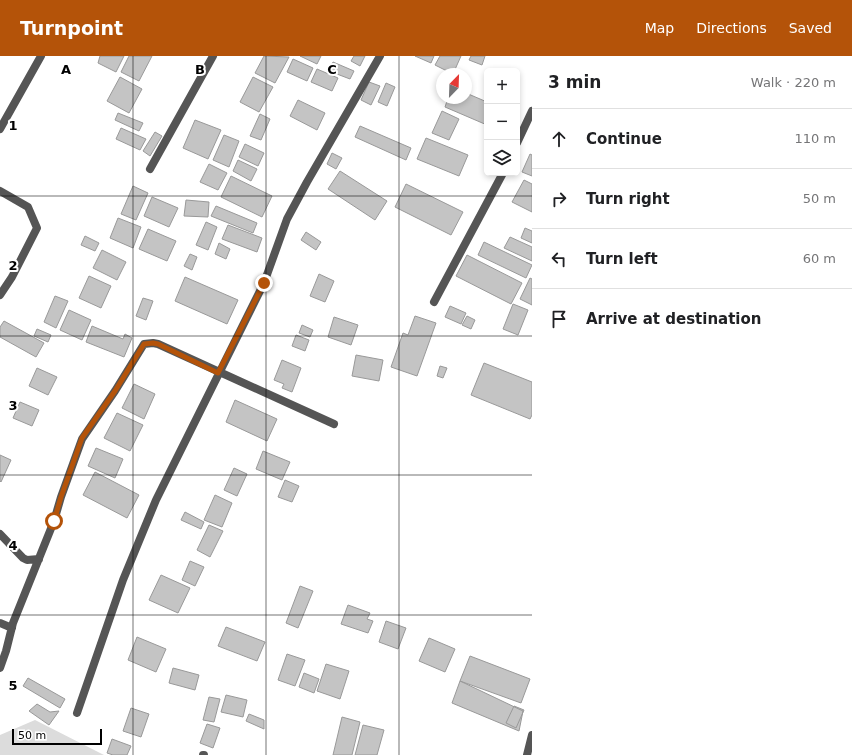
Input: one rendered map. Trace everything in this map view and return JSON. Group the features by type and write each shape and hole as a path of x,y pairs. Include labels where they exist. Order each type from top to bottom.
{"street":[{"path":"0,129 41,56"},
{"path":"150,169 213,56"},
{"path":"78,713 123,580 156,500 264,283 287,218 380,56"},
{"path":"518,140 532,111"},
{"path":"434,302 501,176"},
{"path":"0,191 28,208 37,228 12,277 0,294"},
{"path":"0,668 12,628 54,521 82,438 115,391 144,344 158,344 218,373 334,424"},
{"path":"0,534 23,558 27,560 39,559"},
{"path":"0,623 12,628"},
{"path":"527,755 532,736"}],"shaded area":[{"path":"35,720 104,755 0,755 0,735"}],"building":[{"path":"100,56 124,56 116,72 98,63"},
{"path":"129,56 152,56 139,81 121,72"},
{"path":"264,56 289,57 275,83 255,73"},
{"path":"300,56 321,56 317,64"},
{"path":"354,56 365,56 360,66 351,61"},
{"path":"415,56 434,56 431,63"},
{"path":"440,56 461,56 456,68 441,68 435,65"},
{"path":"471,56 485,56 482,65 469,60"},
{"path":"293,59 313,68 307,81 287,72"},
{"path":"333,62 354,71 350,79 329,71"},
{"path":"317,69 338,78 332,91 311,82"},
{"path":"120,77 142,89 129,113 107,101"},
{"path":"253,77 273,87 259,112 240,102"},
{"path":"369,82 380,86 371,105 361,100"},
{"path":"386,83 395,87 387,106 378,102"},
{"path":"472,96 484,101 484,124 445,107 446,104 472,104"},
{"path":"298,100 325,113 317,130 290,116"},
{"path":"442,111 459,119 449,140 432,133"},
{"path":"118,113 143,123 139,131 115,120"},
{"path":"260,114 270,119 261,140 250,136"},
{"path":"195,120 221,130 208,159 183,148"},
{"path":"360,126 411,148 406,160 355,137"},
{"path":"121,128 146,139 140,150 116,139"},
{"path":"155,132 162,136 150,156 143,151"},
{"path":"224,135 239,141 229,167 213,160"},
{"path":"426,138 468,155 459,176 417,159"},
{"path":"245,144 264,153 258,166 239,157"},
{"path":"332,153 342,158 336,169 327,164"},
{"path":"530,154 532,155 532,176 522,172"},
{"path":"238,160 257,169 251,181 233,171"},
{"path":"209,164 227,173 218,190 200,182"},
{"path":"340,171 387,201 375,220 328,189"},
{"path":"231,176 272,196 262,217 221,197"},
{"path":"524,180 532,184 532,212 512,202"},
{"path":"406,184 463,212 451,235 395,207"},
{"path":"133,186 148,193 136,220 121,214"},
{"path":"152,197 178,208 169,227 144,216"},
{"path":"186,200 209,202 208,217 184,216"},
{"path":"216,206 257,223 253,233 211,216"},
{"path":"118,218 141,227 133,248 110,238"},
{"path":"206,222 217,227 208,250 196,245"},
{"path":"228,225 262,238 257,252 222,239"},
{"path":"525,228 532,231 532,243 521,238"},
{"path":"148,229 176,241 167,261 139,249"},
{"path":"306,232 321,242 316,250 301,240"},
{"path":"85,236 99,243 95,251 81,245"},
{"path":"510,237 532,247 532,261 504,248"},
{"path":"484,242 532,265 526,278 478,255"},
{"path":"219,243 230,249 226,259 215,254"},
{"path":"102,250 126,262 117,280 93,268"},
{"path":"190,254 197,257 192,270 184,266"},
{"path":"467,255 522,283 511,304 456,276"},
{"path":"319,274 334,281 325,302 310,296"},
{"path":"89,276 111,286 101,308 79,298"},
{"path":"185,277 238,300 227,324 175,301"},
{"path":"530,278 532,279 532,305 520,299"},
{"path":"55,296 68,301 56,328 44,322"},
{"path":"143,298 153,301 146,320 136,316"},
{"path":"513,304 528,310 518,335 503,329"},
{"path":"450,306 466,313 461,324 445,317"},
{"path":"69,310 91,320 82,340 60,330"},
{"path":"415,316 436,323 417,376 391,367 403,333 408,335"},
{"path":"467,316 475,320 471,329 462,325"},
{"path":"334,317 358,325 351,345 328,337"},
{"path":"4,321 44,343 36,357 0,337 0,327"},
{"path":"302,325 313,330 310,337 299,333"},
{"path":"92,326 123,339 125,334 132,338 124,357 86,342"},
{"path":"37,329 51,335 48,342 34,336"},
{"path":"296,335 309,340 305,351 292,346"},
{"path":"356,355 383,360 379,381 352,376"},
{"path":"282,360 301,368 292,392 282,388 284,384 274,380"},
{"path":"484,363 532,382 532,415 530,419 471,395"},
{"path":"440,366 447,368 443,378 437,376"},
{"path":"37,368 57,377 48,395 29,386"},
{"path":"134,384 155,394 144,419 122,408"},
{"path":"235,400 277,419 267,441 226,422"},
{"path":"20,402 39,410 32,426 13,418"},
{"path":"117,413 143,425 130,451 104,438"},
{"path":"96,448 123,459 115,478 88,466"},
{"path":"263,451 290,462 282,480 256,469"},
{"path":"0,455 11,460 1,482 0,481"},
{"path":"234,468 247,474 237,496 224,490"},
{"path":"95,472 139,495 127,518 83,495"},
{"path":"285,480 299,486 292,502 278,497"},
{"path":"215,495 232,503 222,527 204,520"},
{"path":"185,512 204,522 201,529 181,520"},
{"path":"209,525 223,531 210,557 197,550"},
{"path":"190,561 204,567 195,586 182,580"},
{"path":"161,575 190,588 178,613 149,600"},
{"path":"300,586 313,591 298,628 286,623"},
{"path":"348,605 370,613 367,619 373,621 368,633 341,624"},
{"path":"386,621 406,628 398,649 379,642"},
{"path":"226,627 265,642 257,661 218,646"},
{"path":"137,637 166,649 156,672 128,660"},
{"path":"429,638 455,649 445,672 419,661"},
{"path":"287,654 305,660 295,686 278,680"},
{"path":"470,656 530,679 521,703 460,681"},
{"path":"326,664 349,671 340,699 317,691"},
{"path":"173,668 199,675 195,690 169,683"},
{"path":"304,673 319,679 314,693 299,687"},
{"path":"28,678 65,699 60,708 23,686"},
{"path":"460,681 523,711 519,731 452,703"},
{"path":"226,695 247,700 243,717 221,712"},
{"path":"209,697 220,699 214,722 203,720"},
{"path":"37,704 50,712 59,711 49,725 29,711"},
{"path":"514,706 524,710 516,728 506,723"},
{"path":"131,708 149,714 141,737 123,731"},
{"path":"249,714 264,720 264,729 246,721"},
{"path":"342,717 360,722 352,755 333,755"},
{"path":"207,724 220,728 213,748 200,743"},
{"path":"363,725 384,730 377,755 355,755"},
{"path":"112,739 131,746 127,755 113,755 107,753"}],"route":[{"path":"54,521 82,438 115,391 144,344 158,344 218,373 264,283"}]}
